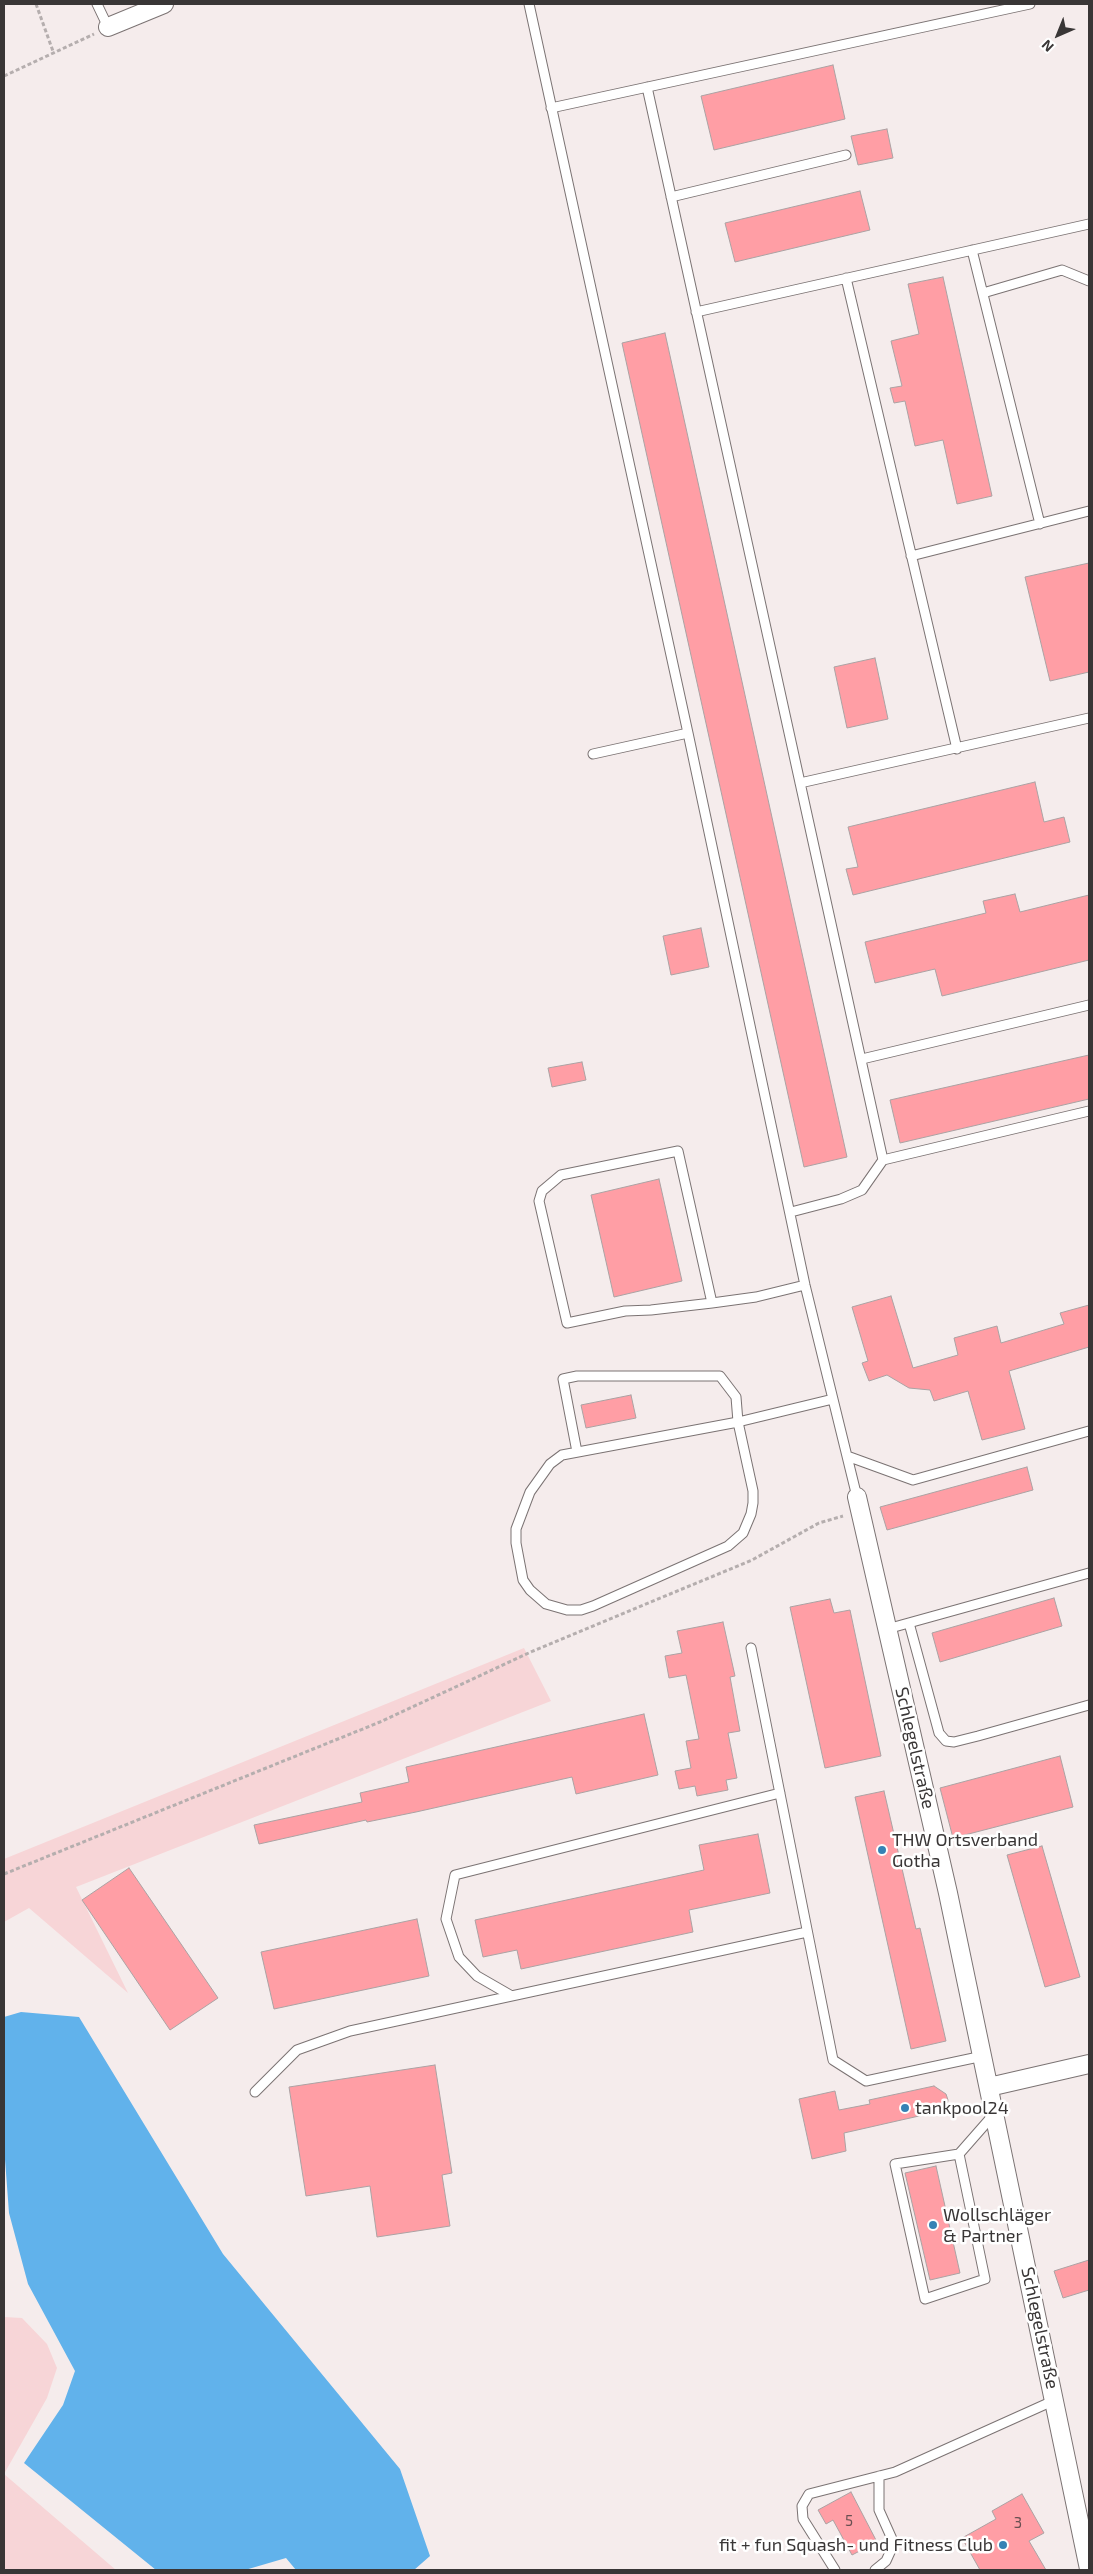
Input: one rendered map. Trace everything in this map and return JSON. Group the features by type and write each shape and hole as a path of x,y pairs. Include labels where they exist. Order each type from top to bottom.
{"street":[{"path":"108,27 164,4"},
{"name":"Schlegelstraße","path":"859,1504 983,2056 1089,2569"},
{"path":"989,2087 1089,2064"}],"lane":[{"path":"97,4 108,27"},
{"path":"529,4 688,733 791,1212 805,1286 859,1504"},
{"path":"551,108 1030,4"},
{"path":"647,87 883,1160"},
{"path":"671,198 846,155"},
{"path":"696,312 1089,224"},
{"path":"972,250 1040,524"},
{"path":"983,293 1062,270 1089,281"},
{"path":"846,278 957,749"},
{"path":"911,556 1089,512"},
{"path":"800,783 1089,718"},
{"path":"593,754 688,733"},
{"path":"862,1059 1089,1005"},
{"path":"791,1212 841,1199 862,1190 883,1160 1089,1111"},
{"path":"712,1303 678,1151 560,1175 542,1191 539,1201 567,1323 624,1311 651,1310 712,1303 756,1297 805,1286"},
{"path":"577,1452 563,1379 577,1376 720,1376 736,1397 738,1422 752,1490 751,1514 743,1533 728,1546 593,1606 581,1610 567,1610 546,1604 527,1585 519,1559 516,1529 530,1492 550,1464 562,1455 738,1422 833,1399"},
{"path":"847,1456 913,1480 1089,1431"},
{"path":"887,1629 1089,1573"},
{"path":"909,1623 939,1733 946,1741 954,1742 978,1736 1089,1705"},
{"path":"751,1648 833,2060 866,2081 983,2056"},
{"path":"510,1995 478,1976 459,1957 446,1919 454,1875 780,1794"},
{"path":"255,2092 297,2050 350,2032 510,1995 807,1932"},
{"path":"959,2154 985,2279 925,2299 896,2164 959,2154 995,2113"},
{"path":"835,2570 803,2519 802,2506 809,2494 895,2472 1055,2400"},
{"path":"875,2570 886,2561 891,2550 892,2539 879,2510 878,2476"}],"path":[{"path":"36,4 54,54"},
{"path":"4,76 108,27"},
{"path":"4,1874 380,1722 532,1651 752,1560 818,1523 859,1504"}],"shaded area":[{"path":"524,1648 551,1701 76,1887 128,1993 29,1908 4,1922 4,1859"},
{"path":"4,2317 22,2318 47,2344 57,2368 47,2398 4,2474"},
{"path":"4,2474 116,2570 4,2570"}],"water":[{"path":"21,2012 79,2017 223,2254 400,2469 430,2556 414,2570 296,2570 286,2558 245,2570 156,2570 24,2463 63,2405 75,2371 28,2284 9,2213 4,2146 4,2017"}],"building":[{"path":"833,65 845,119 714,150 701,96"},
{"path":"887,129 893,158 858,165 851,136"},
{"path":"860,191 870,230 735,262 725,223"},
{"path":"943,277 992,496 957,504 943,440 915,446 905,401 894,403 890,388 902,386 891,341 919,334 908,284"},
{"path":"665,333 847,1157 804,1167 622,343"},
{"path":"1089,563 1089,672 1050,681 1025,577"},
{"path":"875,658 888,719 847,728 834,667"},
{"path":"1035,782 1044,822 1064,817 1070,842 853,895 846,869 858,867 848,827"},
{"path":"1015,894 1020,912 1089,895 1089,960 942,996 935,969 875,983 865,942 986,913 983,901"},
{"path":"701,928 709,967 671,975 663,936"},
{"path":"1089,1055 1089,1099 900,1143 890,1100"},
{"path":"582,1062 586,1080 552,1087 548,1068"},
{"path":"659,1179 682,1281 614,1297 591,1195"},
{"path":"891,1296 913,1368 958,1355 954,1338 997,1326 1001,1343 1064,1324 1060,1313 1089,1305 1089,1347 1009,1371 1025,1429 982,1440 968,1391 934,1401 930,1390 909,1388 887,1375 869,1381 862,1363 868,1361 852,1307"},
{"path":"631,1395 636,1418 586,1428 581,1405"},
{"path":"1027,1467 1033,1490 887,1530 880,1507"},
{"path":"1054,1598 1062,1626 940,1662 932,1633"},
{"path":"830,1599 834,1613 850,1610 881,1756 825,1768 790,1607"},
{"path":"723,1622 735,1676 730,1677 740,1731 728,1733 737,1778 726,1780 728,1790 697,1796 695,1786 679,1789 675,1771 691,1768 686,1741 699,1739 686,1675 669,1678 665,1656 682,1653 677,1631"},
{"path":"644,1714 658,1775 576,1794 572,1777 416,1812 367,1822 366,1820 259,1844 254,1825 362,1802 360,1793 409,1782 406,1767"},
{"path":"1060,1756 1073,1807 953,1838 940,1788"},
{"path":"884,1791 916,1929 920,1928 946,2041 911,2049 855,1797"},
{"path":"758,1834 770,1893 689,1910 693,1932 521,1969 517,1950 483,1957 475,1920 704,1870 699,1845"},
{"path":"1042,1846 1080,1977 1045,1987 1007,1855"},
{"path":"129,1868 218,1998 170,2030 82,1900"},
{"path":"417,1919 429,1976 274,2009 261,1952"},
{"path":"435,2065 452,2173 442,2175 450,2226 377,2237 370,2186 306,2196 289,2087"},
{"path":"934,2086 946,2094 948,2100 947,2106 941,2111 844,2133 846,2151 812,2159 799,2099 835,2091 839,2110 870,2104 869,2100"},
{"path":"936,2166 960,2273 930,2280 905,2173"},
{"path":"1089,2260 1089,2290 1063,2298 1054,2271"},
{"path":"851,2492 877,2542 852,2555 833,2520 826,2524 818,2510"},
{"path":"1022,2494 1044,2533 1029,2541 1046,2570 980,2570 962,2538 996,2519 992,2511"}],"place":[{"name":"THW Ortsverband Gotha","path":"882,1850"},
{"name":"tankpool24","path":"905,2108"},
{"name":"Wollschläger & Partner","path":"933,2225"},
{"name":"fit + fun Squash- und Fitness Club","path":"1003,2545"}]}
